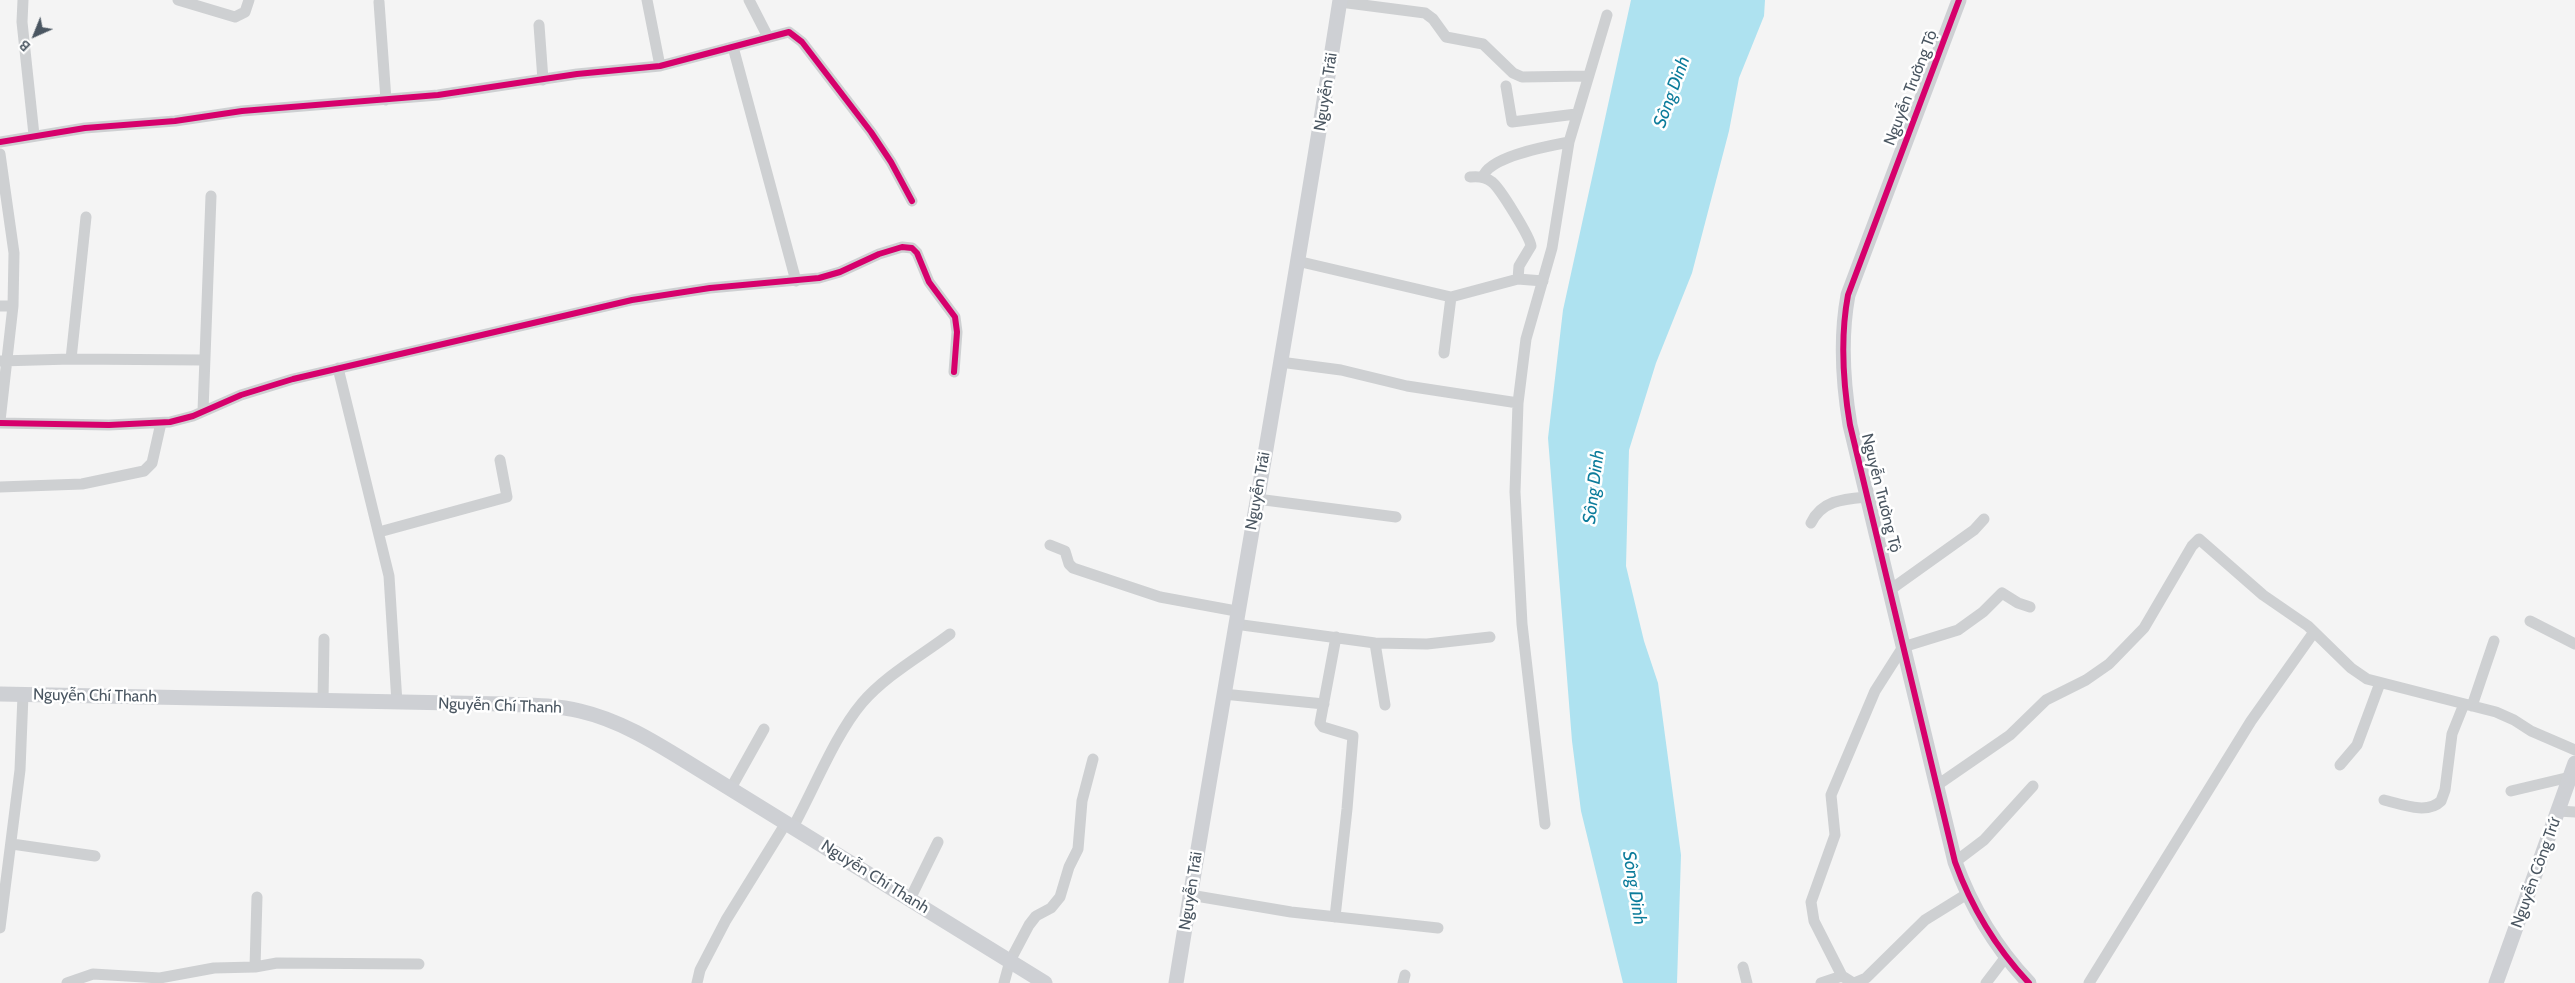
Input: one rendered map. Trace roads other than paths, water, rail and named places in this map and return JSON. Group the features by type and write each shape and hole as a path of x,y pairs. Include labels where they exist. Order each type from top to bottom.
{"main road":[{"name":"Nguyễn Trường Tộ","path":"1959,0 1855,274 1845,313 1843,361 1846,398 1867,496 1955,862 1967,894 1982,923 2005,958 2029,983"},
{"name":"Nguyễn Trãi","path":"1176,983 1236,617 1318,145 1340,1"},
{"name":"Nguyễn Chí Thanh","path":"0,694 503,704 579,710 634,730 1045,983"},
{"name":"Nguyễn Công Trứ","path":"2496,983 2573,770"}],"street":[{"path":"23,0 22,22 34,135"},
{"path":"178,0 235,17 245,12 249,0"},
{"path":"647,0 660,66"},
{"path":"749,0 768,37"},
{"path":"1340,1 1425,13 1434,19 1446,37 1483,44 1517,76 1538,78 1588,76"},
{"path":"379,2 386,100"},
{"path":"1545,824 1522,624 1515,492 1518,403 1526,339 1552,248 1569,142 1607,16"},
{"path":"539,25 543,80"},
{"path":"0,142 34,135 175,121 242,111 386,100 660,66 788,32 802,42 872,132 891,162 912,202"},
{"path":"733,47 796,281"},
{"path":"1506,86 1512,122 1576,114"},
{"path":"1483,177 1490,167 1518,154 1569,142"},
{"path":"0,154 14,253 13,306 3,361 0,422 108,425 161,423 183,419 268,386 338,368 632,300 710,288 796,281 830,275 892,249 912,248 920,257 929,282 955,317 957,332 954,372"},
{"path":"1470,177 1483,177 1493,183 1530,239 1530,250 1519,266 1518,279"},
{"path":"203,411 203,360 211,196"},
{"path":"72,359 86,216"},
{"path":"1297,261 1451,297 1518,279 1542,281"},
{"path":"1444,353 1451,297"},
{"path":"0,306 13,306"},
{"path":"3,361 72,359 203,360"},
{"path":"1280,362 1341,370 1407,386 1518,403"},
{"path":"338,368 379,532 392,600 397,703"},
{"path":"0,487 82,484 144,471 152,463 161,423"},
{"path":"379,532 507,497 500,460"},
{"path":"1811,523 1826,506 1835,500 1867,496"},
{"path":"1258,499 1396,517"},
{"path":"1890,590 1974,530 1984,519"},
{"path":"1936,786 2010,735 2046,700 2086,680 2109,664 2144,628 2192,546 2199,539 2263,595 2314,632 2350,668 2367,679 2468,705 2514,720 2531,731 2575,750"},
{"path":"1050,545 1065,551 1069,564 1073,568 1160,597 1236,617 1375,643 1427,644 1490,637"},
{"path":"1967,894 1925,920 1866,978 1853,983 1842,976 1812,915 1812,895 1835,835 1831,796 1875,692 1903,647 1958,630 1976,618 2002,593 2018,603 2030,607"},
{"path":"2530,621 2575,644"},
{"path":"2089,983 2251,721 2314,632"},
{"path":"697,983 700,970 726,920 790,825 845,728 862,703 882,684 950,634"},
{"path":"1335,917 1348,809 1353,736 1323,728 1320,723 1336,637"},
{"path":"322,700 324,640"},
{"path":"2384,800 2419,808 2431,807 2441,801 2445,790 2452,734 2468,705 2494,641"},
{"path":"1375,643 1385,705"},
{"path":"2340,765 2357,745 2380,683"},
{"path":"1223,694 1324,704"},
{"path":"0,928 20,770 23,695"},
{"path":"731,788 764,729"},
{"path":"1004,983 1010,961 1030,925 1036,916 1051,908 1060,897 1069,867 1078,850 1082,802 1094,759"},
{"path":"2512,791 2573,770"},
{"path":"1955,862 1984,840 2033,786"},
{"path":"2558,810 2575,812"},
{"path":"910,899 938,842"},
{"path":"12,844 95,856"},
{"path":"1190,896 1291,912 1438,928"},
{"path":"255,967 257,897"},
{"path":"1986,983 2005,958"},
{"path":"67,983 93,974 160,978 214,968 255,967 277,963 420,964"},
{"path":"1743,967 1747,983"},
{"path":"1822,983 1842,976"}],"water":[{"name":"Sông Dinh","path":"1631,0 1765,0 1764,16 1739,78 1729,131 1692,273 1656,363 1629,450 1626,566 1644,641 1658,683 1681,855 1677,983 1623,983 1581,811 1572,741 1548,438 1563,310"}]}
